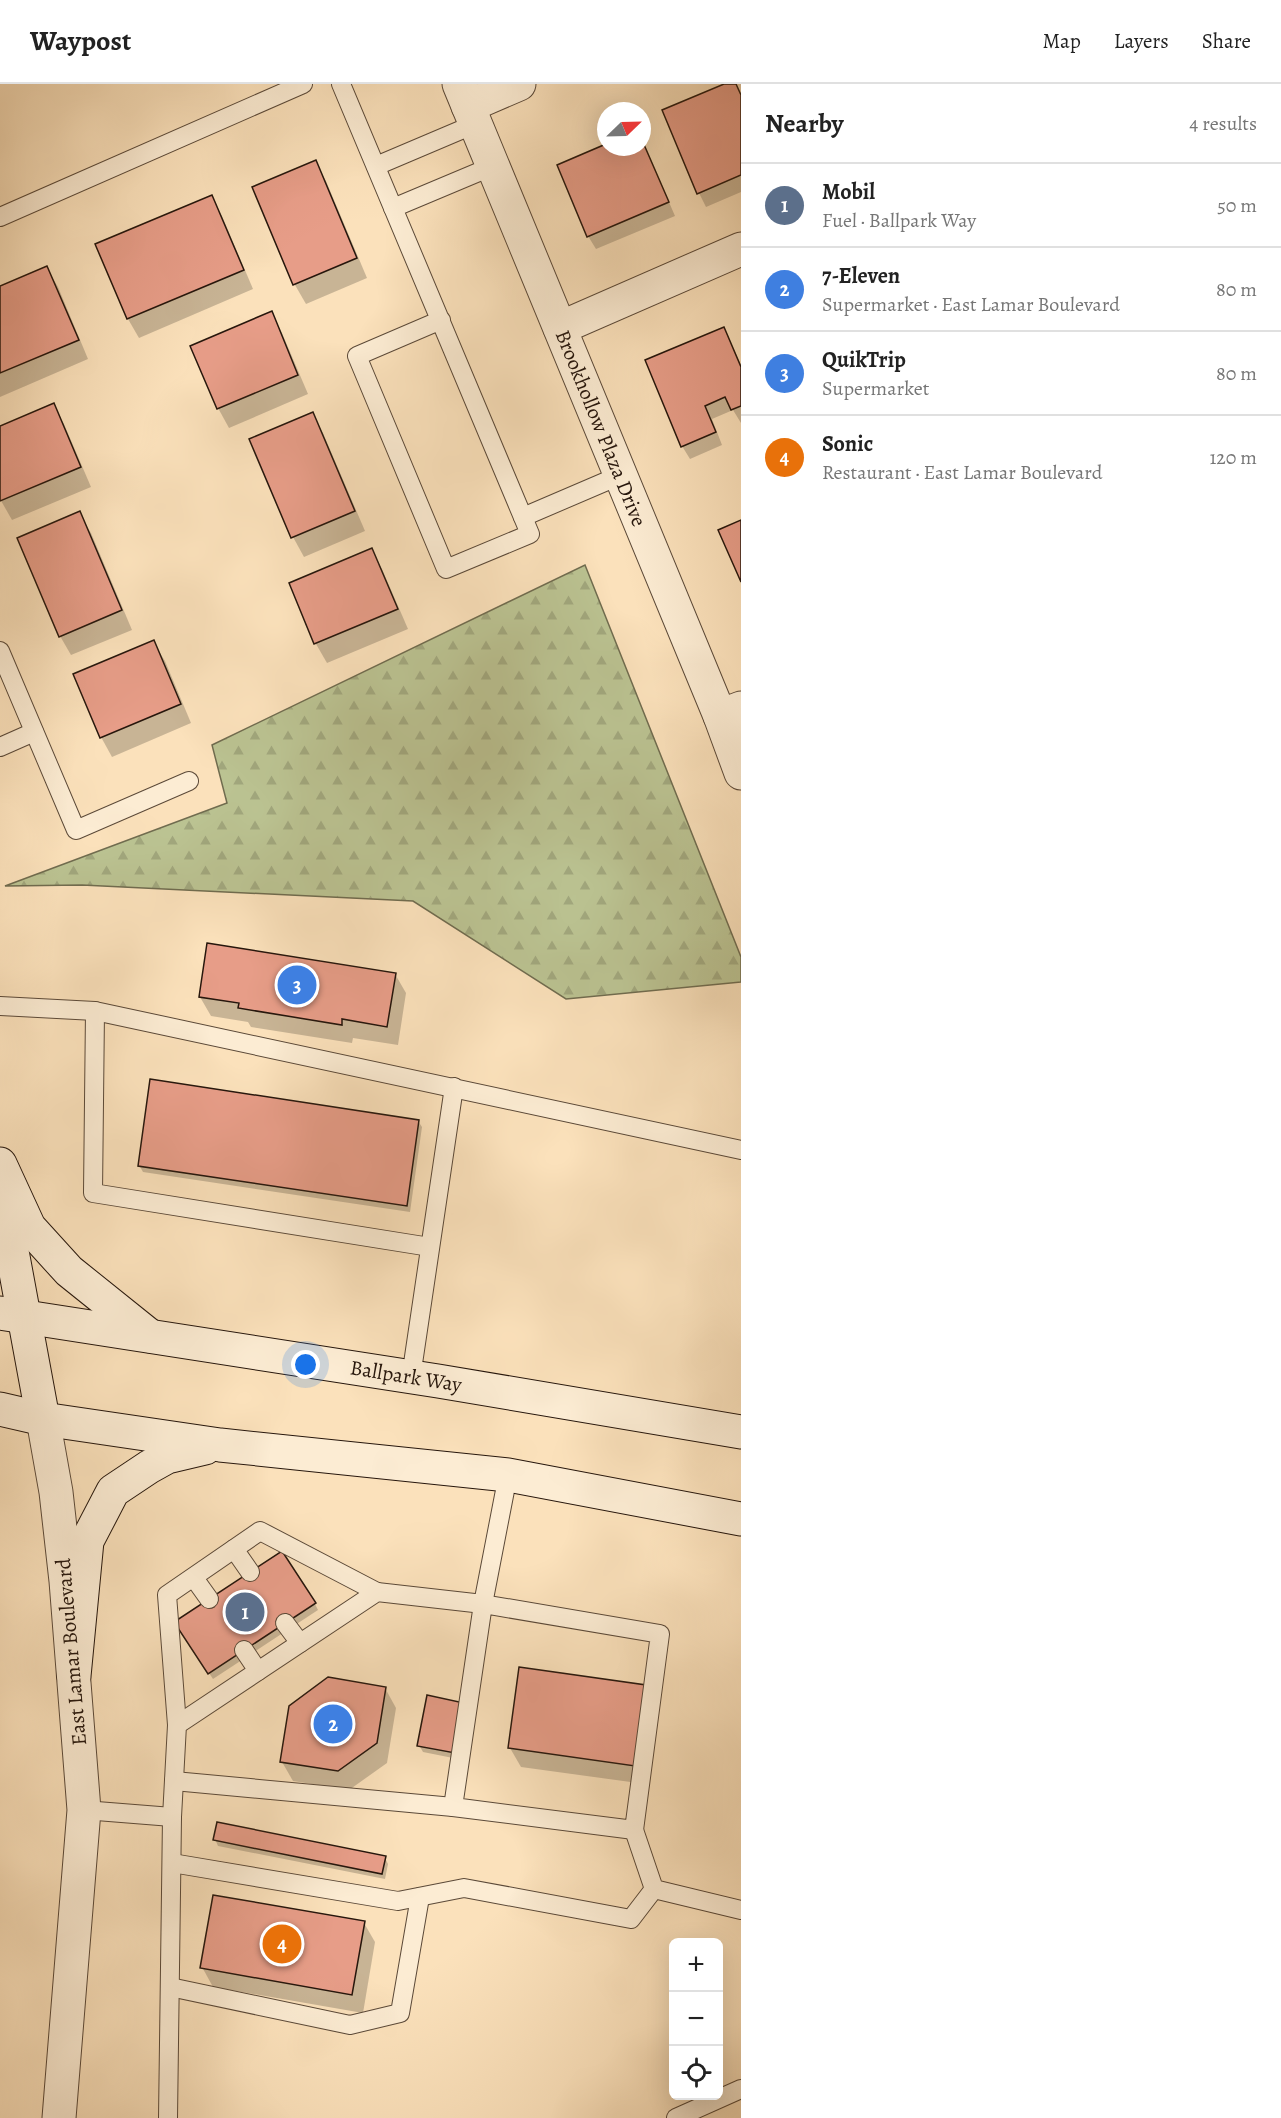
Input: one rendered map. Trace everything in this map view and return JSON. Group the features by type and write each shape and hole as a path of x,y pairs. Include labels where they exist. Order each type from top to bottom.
{"main road":[{"path":"467,105 519,84"},
{"name":"Brookhollow Plaza Drive","path":"467,105 621,476 731,712 741,773"},
{"path":"560,328 741,249"},
{"path":"0,1164 28,1227 69,1271 151,1337"},
{"name":"East Lamar Boulevard","path":"0,1191 12,1315 43,1419 56,1492 84,1810 59,2118"},
{"name":"Ballpark Way","path":"12,1315 411,1377 741,1432"},
{"path":"0,1409 43,1419 220,1445 508,1475 741,1519"},
{"path":"74,1676 87,1541 113,1491 167,1457 220,1445"}],"lane":[{"path":"0,217 303,84"},
{"path":"341,84 441,320 530,534 446,569 357,356 441,320"},
{"path":"376,166 467,105"},
{"path":"393,208 493,166"},
{"path":"523,517 621,476"},
{"path":"0,651 76,830 189,781"},
{"path":"0,747 34,732"},
{"path":"0,1006 94,1011 741,1150"},
{"path":"94,1011 93,1193 430,1247"},
{"path":"411,1377 454,1087"},
{"path":"453,1807 483,1604 508,1475"},
{"path":"168,2118 172,1816 177,1725 167,1595 260,1531 377,1592 483,1604 660,1634 634,1830 654,1889"},
{"path":"234,1549 250,1572"},
{"path":"194,1578 209,1599"},
{"path":"177,1725 377,1592"},
{"path":"285,1623 300,1643"},
{"path":"244,1650 258,1671"},
{"path":"174,1781 453,1807 634,1830"},
{"path":"84,1810 172,1816"},
{"path":"172,1863 398,1901 464,1888 631,1919 654,1889"},
{"path":"654,1889 741,1910"},
{"path":"170,1987 350,2025 400,2013 420,1897"},
{"path":"676,2118 741,2090"}],"green space":[{"path":"585,565 741,957 741,982 566,999 413,901 82,885 5,886 227,803 212,745"}],"building":[{"path":"724,84 736,84 741,95 741,175 697,194 662,110"},
{"path":"597,148 597,156 649,156 669,202 587,237 557,165"},
{"path":"316,160 357,258 293,285 252,187"},
{"path":"212,195 244,270 127,319 95,244"},
{"path":"47,266 79,340 0,373 0,286"},
{"path":"272,311 298,375 217,409 190,346"},
{"path":"724,327 741,367 741,406 731,410 725,397 705,406 716,432 681,447 645,360"},
{"path":"54,403 81,467 0,501 0,426"},
{"path":"313,412 355,511 291,538 249,439"},
{"path":"80,511 122,610 59,637 17,538"},
{"path":"741,520 741,582 718,530"},
{"path":"372,548 398,609 314,644 289,583"},
{"path":"154,640 181,704 100,738 73,674"},
{"path":"207,943 396,973 387,1027 342,1019 342,1025 238,1008 239,1003 199,997"},
{"path":"150,1079 419,1120 407,1206 138,1166"},
{"path":"282,1551 316,1603 208,1674 174,1622"},
{"path":"519,1667 646,1685 635,1766 508,1748"},
{"path":"328,1677 386,1687 377,1743 338,1771 280,1762 289,1706"},
{"path":"427,1695 464,1703 455,1753 417,1746"},
{"path":"217,1822 386,1856 382,1874 213,1840"},
{"path":"213,1895 365,1921 352,1995 200,1968"}],"place":[{"name":"QuikTrip","path":"297,985"},
{"name":"Mobil","path":"245,1612"},
{"name":"7-Eleven","path":"333,1724"},
{"name":"Sonic","path":"282,1944"}]}
